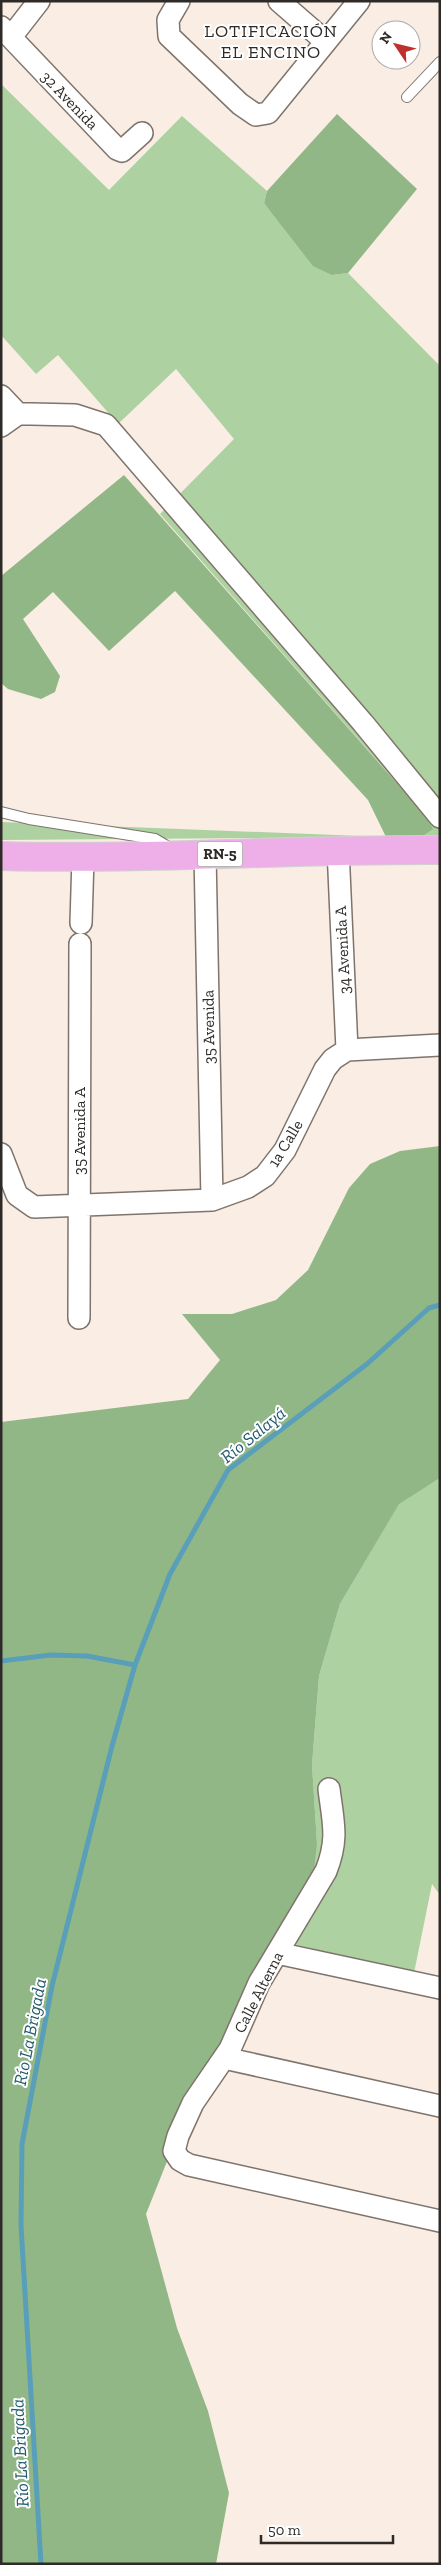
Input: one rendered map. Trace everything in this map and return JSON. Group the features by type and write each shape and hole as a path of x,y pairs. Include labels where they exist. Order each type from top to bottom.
{"main road":[{"name":"RN-5","path":"1,856 83,858 338,850 440,850"}],"street":[{"path":"6,32 39,1"},
{"path":"179,1 168,20 169,36 240,104 256,115 268,113 359,1"},
{"path":"279,1 325,41"},
{"name":"32 Avenida","path":"6,32 117,149 122,151 142,133"},
{"path":"1,396 10,420 75,415 106,425 356,716 440,817"},
{"name":"34 Avenida A","path":"338,850 347,1050"},
{"name":"35 Avenida","path":"192,854 212,1200"},
{"name":"35 Avenida A","path":"79,1318 83,858"},
{"path":"347,1050 440,1045"},
{"name":"1a Calle","path":"1,1154 17,1195 34,1208 212,1200 248,1187 265,1176 285,1150 325,1069 333,1059 347,1050"},
{"name":"Calle Alterna","path":"328,1789 335,1823 332,1857 326,1871 248,2004 224,2058 193,2103 175,2147 176,2156 180,2160 209,2169 440,2221"},
{"path":"277,1953 440,1988"},
{"path":"224,2058 440,2106"}],"lane":[{"path":"407,97 440,62"},
{"path":"1,812 29,819 155,839 192,854"}],"green space":[{"path":"1,84 109,190 182,116 267,191 264,203 332,275 348,273 440,366 440,839 418,839 425,815 160,514 234,439 176,369 118,424 58,355 36,374 1,335"},
{"path":"337,114 417,189 348,273 332,275 313,266 264,203 267,191"},
{"path":"124,475 425,815 433,829 418,839 386,837 368,800 175,591 109,651 53,592 23,619 60,676 55,692 41,699 8,689 1,683 1,576"},
{"path":"1,822 386,837 1,840"},
{"path":"440,1146 440,1478 399,1504 340,1604 319,1676 312,1765 317,1843 310,1909 190,2104 146,2214 177,2328 208,2411 229,2493 216,2564 1,2564 1,1422 188,1399 220,1360 182,1314 232,1314 276,1300 308,1270 349,1188 370,1164 400,1151"},
{"path":"440,1478 440,1895 432,1884 414,1973 285,1942 317,1843 312,1765 319,1676 340,1604 399,1503"}],"waterway":[{"name":"Río La Brigada","path":"41,2564 21,2225 22,2144 52,1986 112,1746 135,1665 170,1574 228,1470 367,1364 429,1308 440,1305"},
{"path":"1,1661 51,1655 87,1656 135,1665"}],"district":[{"name":"LOTIFICACIÓN EL ENCINO","path":"271,41"}],"water label":[{"name":"Río Salayá","path":"253,1435"}]}
